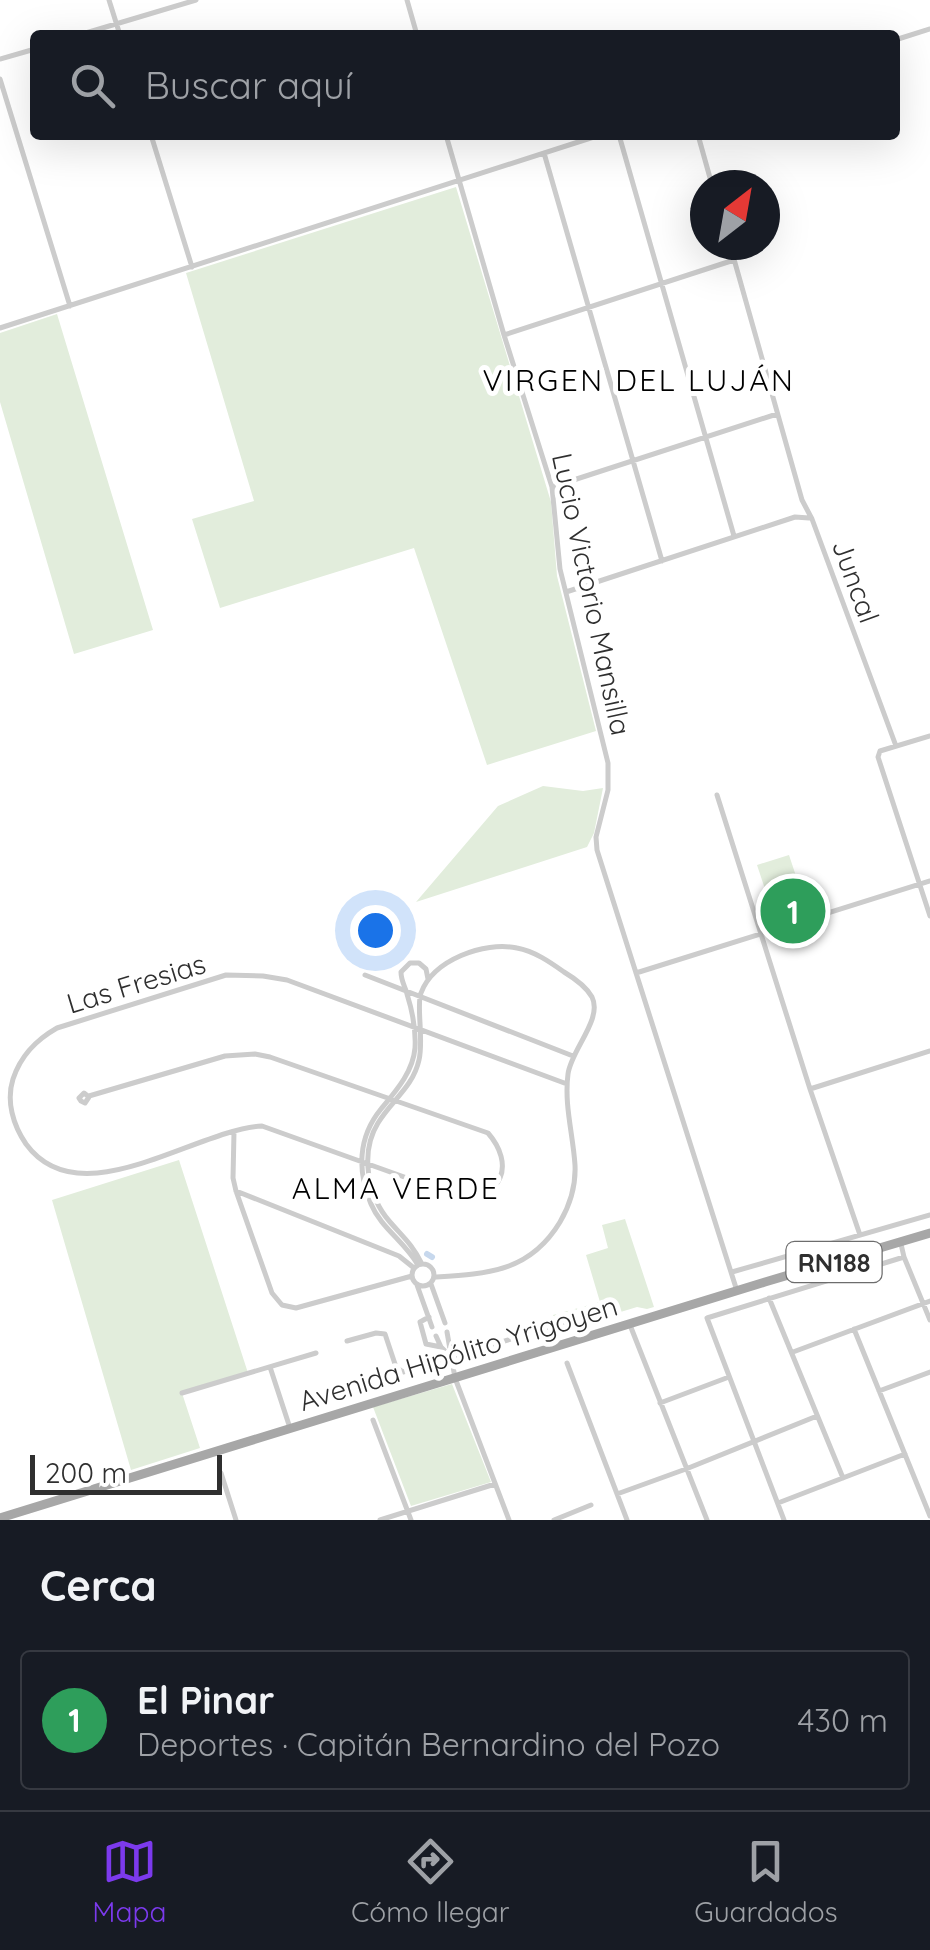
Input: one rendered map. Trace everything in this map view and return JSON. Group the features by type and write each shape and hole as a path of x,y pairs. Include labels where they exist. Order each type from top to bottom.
{"main road":[{"name":"Avenida Hipólito Yrigoyen","path":"0,1518 930,1234"}],"street":[{"path":"109,0 118,30"},
{"path":"96,30 196,0"},
{"path":"407,0 416,30"},
{"path":"900,38 930,28"},
{"path":"0,59 30,50"},
{"path":"0,80 70,306"},
{"path":"153,140 192,267"},
{"name":"Lucio Victorio Mansilla","path":"447,140 552,488 560,570 608,763 608,790 596,837 597,850 737,1290"},
{"path":"0,328 584,140"},
{"path":"620,140 734,536"},
{"path":"699,140 708,170"},
{"path":"544,153 662,561"},
{"path":"504,336 734,260"},
{"name":"Juncal","path":"734,260 802,500 896,746"},
{"path":"552,488 777,414"},
{"path":"566,592 796,517 812,519"},
{"path":"930,736 880,750 878,758 930,916"},
{"path":"716,795 860,1235"},
{"path":"636,972 930,881"},
{"path":"416,1268 409,1250 378,1218 360,1163 372,1120 412,1079 418,1064 422,1029 419,996 440,965 450,960 492,947 518,948 538,955 581,984 595,1006 573,1056 567,1084 576,1171 572,1199 548,1240 523,1260 483,1274 433,1280 426,1286 417,1284"},
{"path":"426,984 426,969 415,962 403,968 400,977 406,988 415,1047 406,1076 372,1137 368,1165 383,1212 411,1243 417,1284 432,1327"},
{"name":"Las Fresias","path":"393,1099 488,1133 502,1154 503,1171 498,1183 475,1198 460,1197 273,1129 252,1127 105,1174 79,1174 64,1171 32,1152 16,1129 10,1097 12,1081 32,1045 57,1028 226,975 288,980 567,1084"},
{"path":"364,975 415,990 426,984"},
{"path":"406,988 573,1056"},
{"path":"810,1089 930,1050"},
{"path":"89,1096 225,1056 255,1054 393,1099"},
{"path":"234,1132 236,1191 272,1293 282,1305 296,1308 416,1268 432,1267 445,1324"},
{"path":"236,1191 399,1256 416,1268"},
{"path":"732,1272 930,1215"},
{"path":"901,1242 930,1320"},
{"path":"784,1520 707,1318 904,1257"},
{"path":"770,1298 844,1478"},
{"path":"793,1352 926,1302"},
{"path":"347,1341 376,1333 387,1335 396,1366 403,1372 600,1312 595,1304"},
{"path":"562,1313 564,1323"},
{"path":"428,1317 420,1322 426,1344 442,1346"},
{"path":"630,1325 707,1520"},
{"path":"854,1329 930,1516"},
{"path":"447,1332 454,1378 509,1520"},
{"path":"436,1336 452,1358"},
{"path":"182,1393 316,1353"},
{"path":"567,1363 627,1520"},
{"path":"270,1367 290,1428"},
{"path":"879,1391 930,1372"},
{"path":"660,1403 728,1377"},
{"path":"617,1494 817,1416"},
{"path":"372,1420 411,1520"},
{"path":"778,1504 905,1454"},
{"path":"222,1473 236,1520"},
{"path":"380,1520 495,1484"},
{"path":"554,1520 591,1505"}],"green space":[{"path":"456,187 551,502 557,576 596,731 487,765 414,548 220,608 192,519 254,501 186,273"},
{"path":"57,314 153,630 74,654 0,402 0,333"},
{"path":"543,786 583,791 603,788 594,833 587,847 416,902 498,806"},
{"path":"789,855 802,894 770,904 757,865"},
{"path":"179,1160 248,1373 182,1393 200,1448 131,1470 52,1200"},
{"path":"625,1219 654,1307 637,1307 558,1331 553,1315 600,1302 586,1255 608,1248 602,1225"},
{"path":"452,1384 491,1482 411,1506 373,1407"}],"waterway":[{"path":"427,1254 432,1257"}],"place":[{"name":"El Pinar","path":"793,911"}],"district":[{"name":"VIRGEN DEL LUJÁN","path":"639,380"},
{"name":"ALMA VERDE","path":"396,1188"}]}
